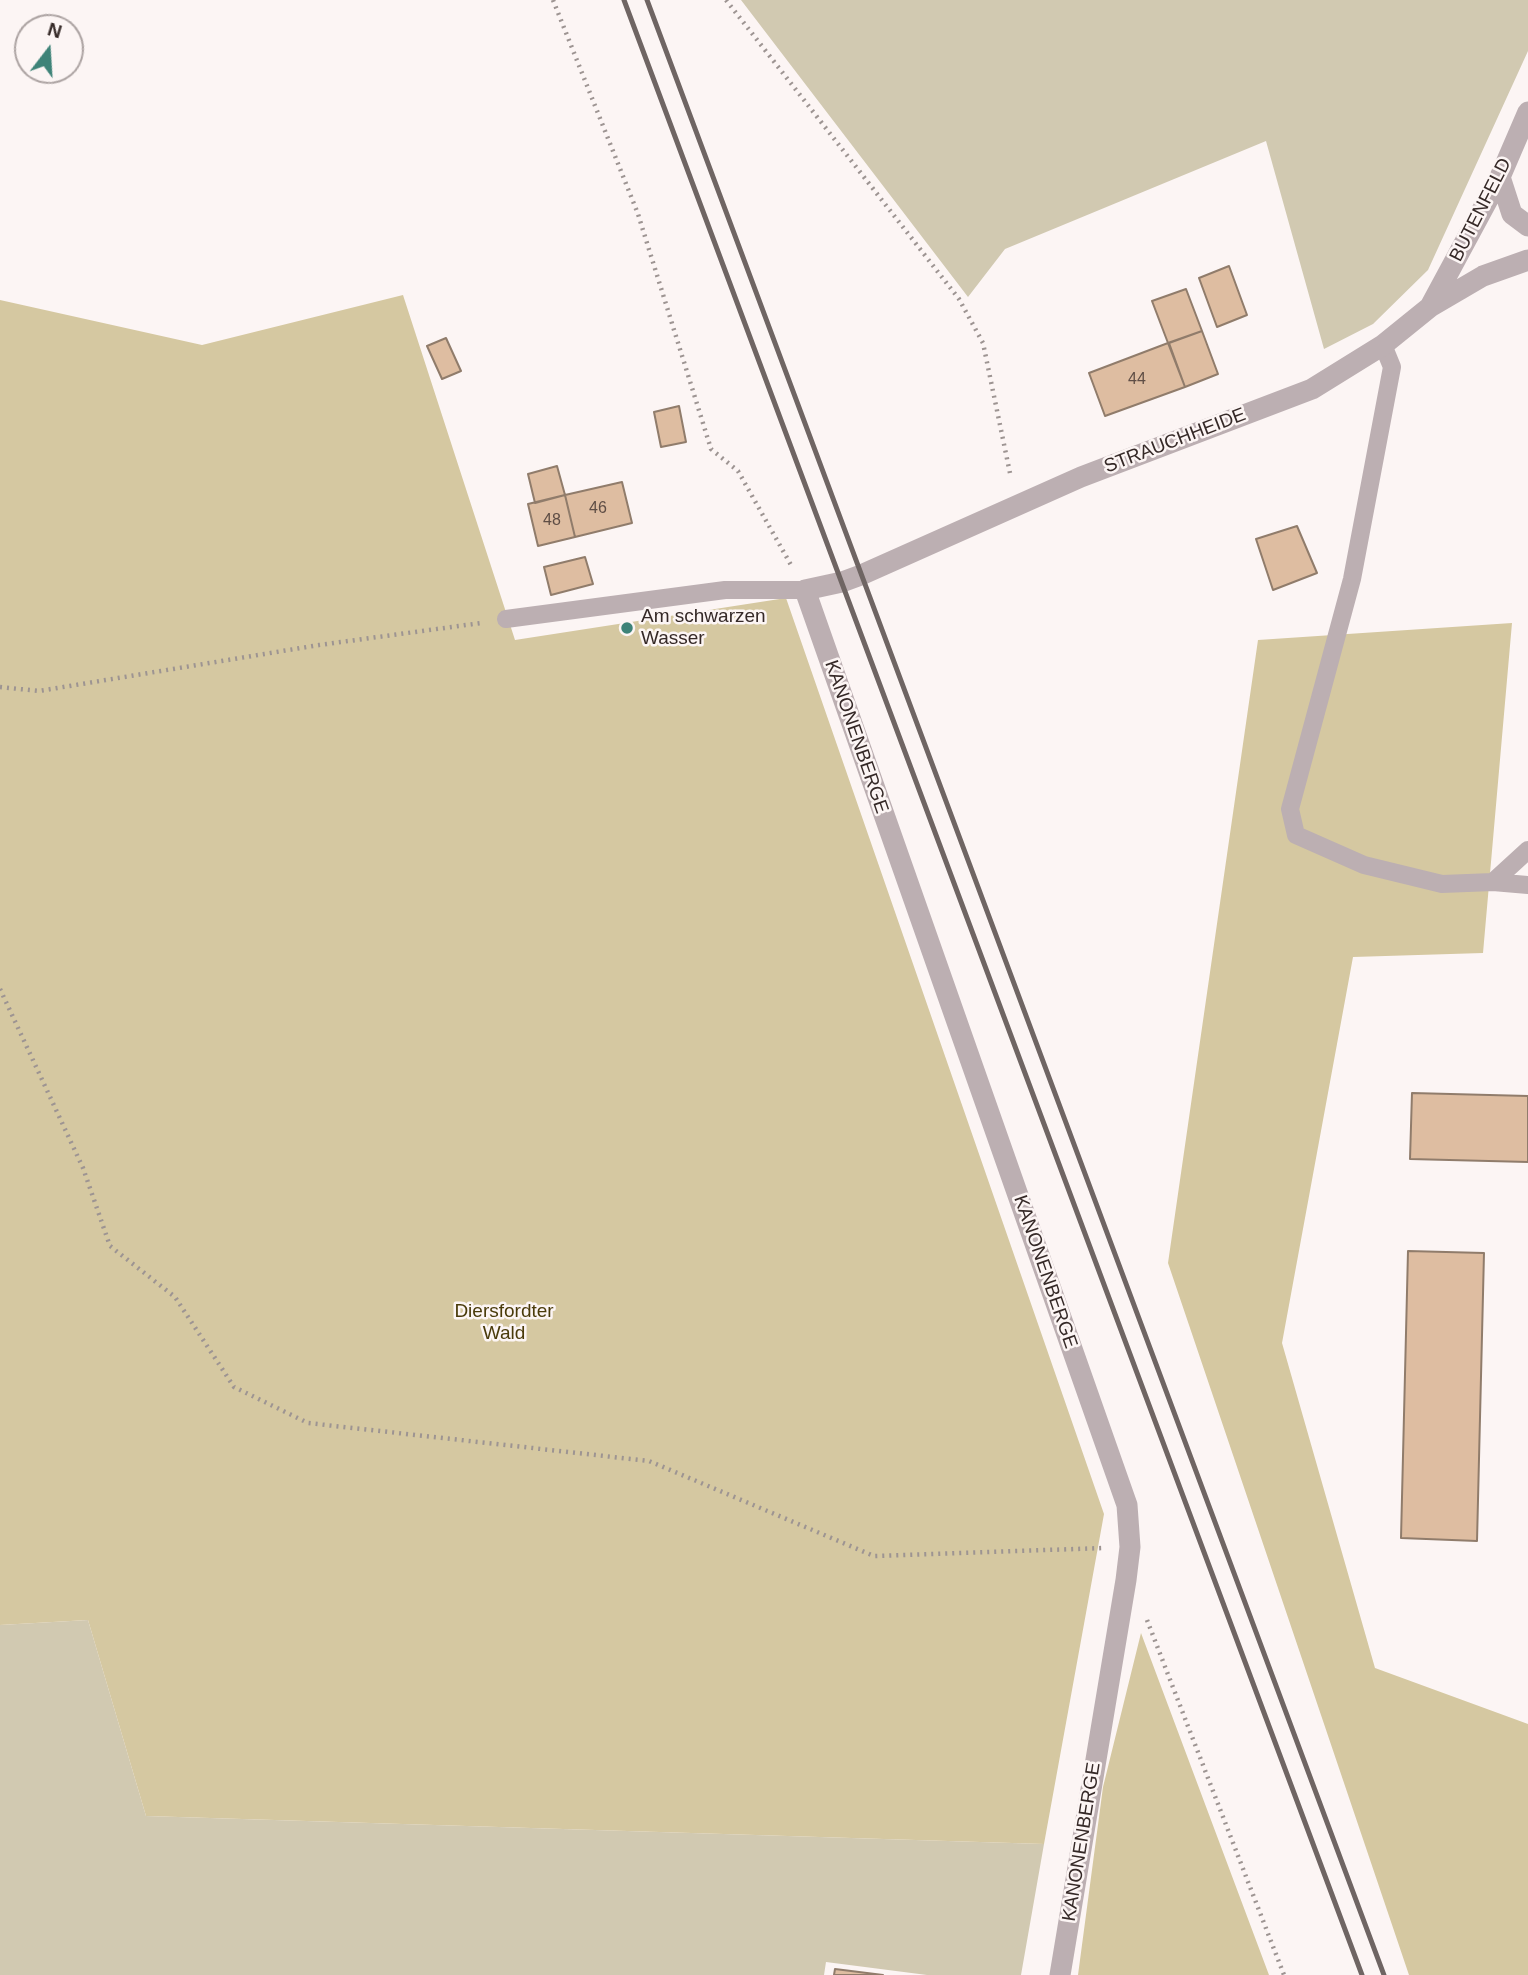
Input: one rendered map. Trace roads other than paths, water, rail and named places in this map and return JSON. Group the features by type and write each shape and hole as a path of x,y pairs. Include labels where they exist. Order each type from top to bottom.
{"street":[{"name":"BUTENFELD","path":"1430,307 1500,177 1528,112"},
{"path":"1500,177 1512,214 1528,226"},
{"name":"STRAUCHHEIDE","path":"805,590 861,575 1081,477 1312,389 1383,345 1430,307 1483,276 1528,260"},
{"name":"KANONENBERGE","path":"805,590 1127,1505 1130,1547 1126,1580 1060,1975"}],"lane":[{"path":"1383,345 1392,367 1352,579 1290,809 1296,835 1364,865 1442,884 1493,882 1528,885"},
{"path":"506,620 725,590 805,590"},
{"path":"1493,882 1528,850"}],"railway":[{"path":"624,0 1362,1975"},
{"path":"647,0 1384,1975"}],"place":[{"name":"Am schwarzen Wasser","path":"627,628"}],"park label":[{"name":"Diersfordter Wald","path":"504,1323"}]}
